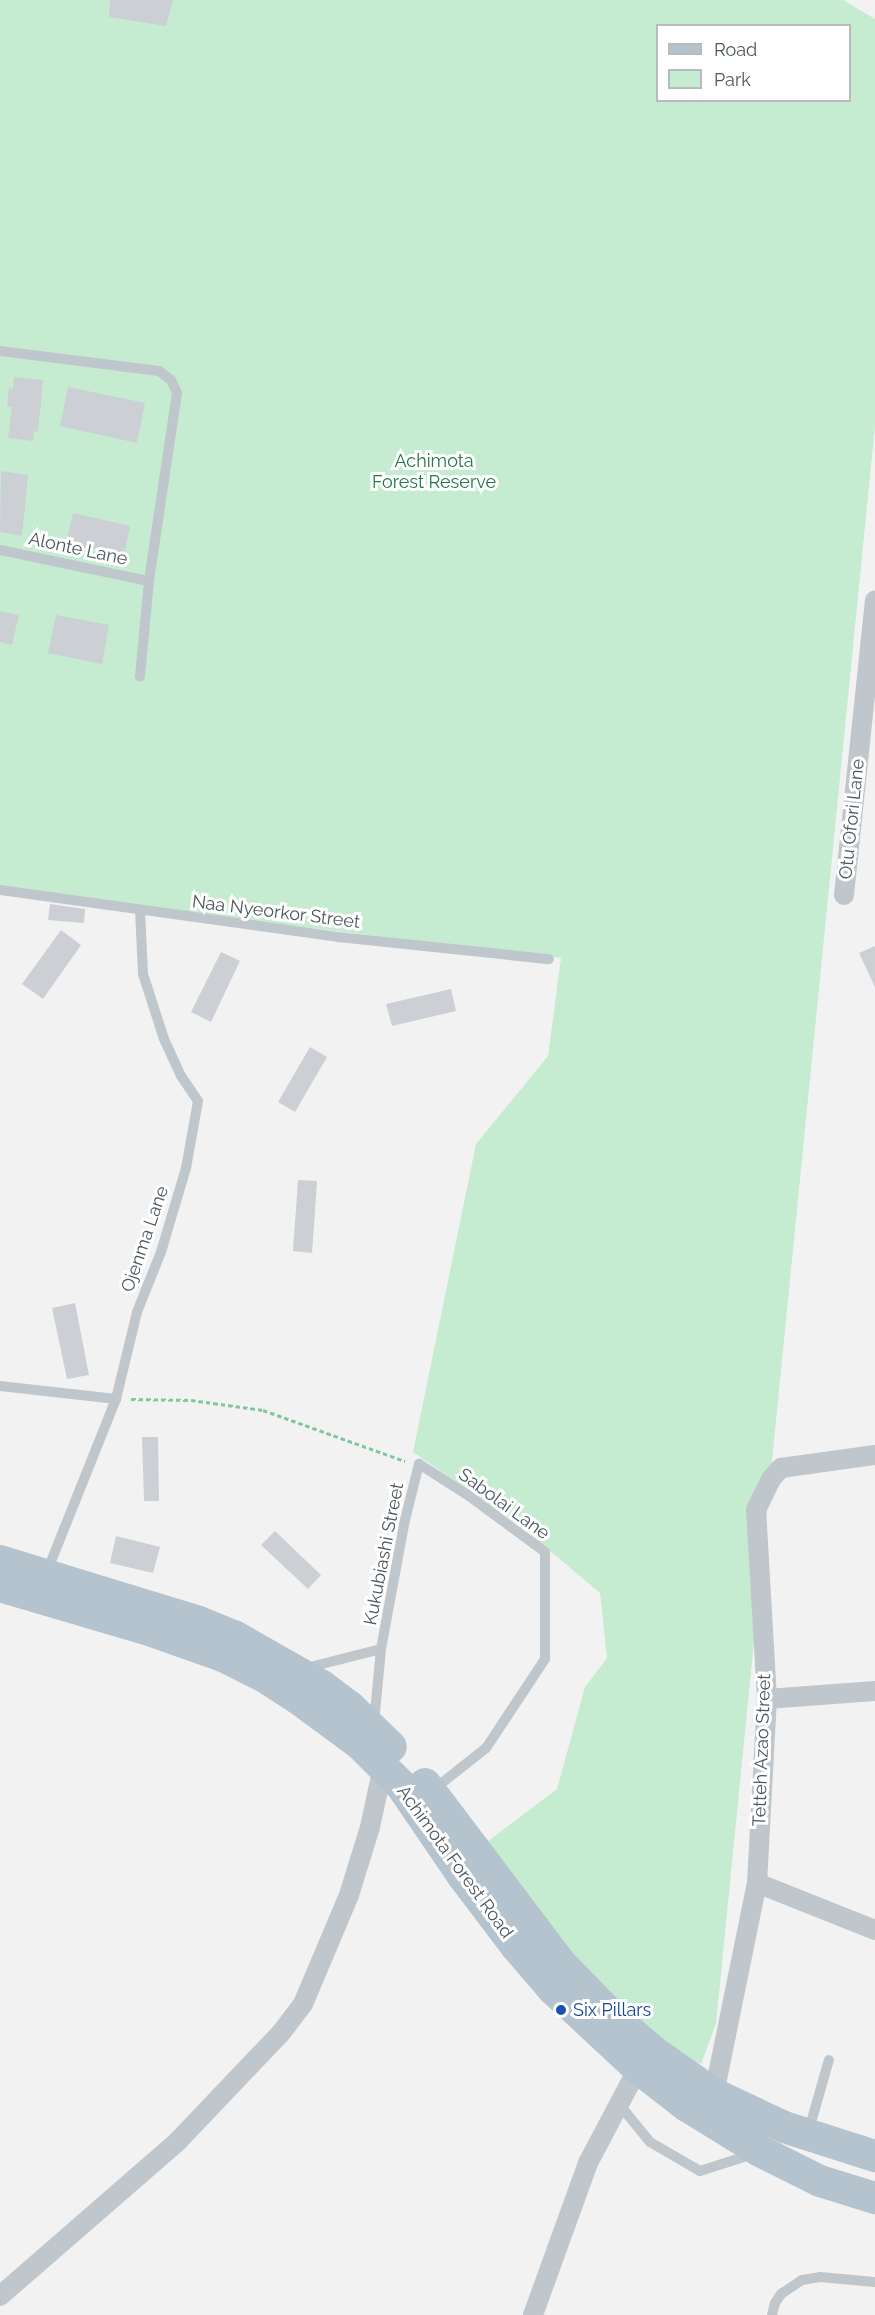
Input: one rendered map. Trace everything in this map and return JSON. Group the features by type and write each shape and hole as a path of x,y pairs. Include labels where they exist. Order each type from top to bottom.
{"main road":[{"name":"Achimota Forest Road","path":"0,1561 45,1577 199,1622 234,1636 297,1670 350,1707 374,1729 432,1792 562,1965 589,1994 654,2052 714,2094 807,2136 875,2156"},
{"name":"Achimota Forest Road","path":"0,1586 144,1628 223,1656 265,1677 299,1699 360,1744 383,1767 414,1802 463,1876 531,1964 568,2004 638,2068 687,2106 760,2151 820,2181 875,2198"}],"street":[{"name":"Otu Ofori Lane","path":"844,895 875,601"},
{"name":"Tetteh Azao Street","path":"714,2094 757,1883 767,1699 755,1518 762,1495 776,1471 786,1466 875,1455"},
{"path":"767,1699 875,1690"},
{"path":"0,2296 178,2141 281,2033 303,2004 349,1895 370,1827 383,1767"},
{"path":"757,1883 875,1930"},
{"path":"533,2315 588,2163 638,2068"}],"lane":[{"path":"0,351 159,371 171,380 177,393 149,581 140,677"},
{"name":"Alonte Lane","path":"0,550 149,581"},
{"name":"Naa Nyeorkor Street","path":"0,890 338,937 549,959"},
{"name":"Ojenma Lane","path":"45,1577 116,1398 137,1312 161,1252 186,1168 198,1101 181,1076 164,1039 143,974 140,911"},
{"path":"0,1386 116,1398"},
{"name":"Kukubiashi Street","path":"374,1729 381,1649 386,1635 405,1520 418,1464"},
{"name":"Sabolai Lane","path":"418,1464 469,1496 545,1552 545,1659 486,1748 432,1792"},
{"name":"Kukubiashi Street","path":"297,1670 381,1649"},
{"path":"807,2136 829,2060"},
{"path":"619,2104 650,2142 700,2170 760,2151"},
{"path":"772,2315 775,2303 781,2294 802,2280 820,2277 875,2282"}],"path":[{"path":"116,1398 191,1400 264,1410 384,1454 418,1464"}],"green space":[{"name":"Achimota Forest Reserve","path":"0,0 843,0 875,19 875,426 716,2024 701,2064 656,2044 595,1990 483,1845 557,1789 585,1687 607,1658 600,1593 524,1529 413,1452 476,1144 548,1056 561,958 0,891"}],"building":[{"path":"110,0 173,0 166,26 109,17"},
{"path":"14,377 43,380 38,432 34,431 33,441 8,438 12,407 7,406 9,388 13,389"},
{"path":"68,387 145,403 137,443 60,426"},
{"path":"1,471 28,475 22,536 0,532"},
{"path":"73,513 130,526 124,556 66,543"},
{"path":"0,611 19,615 12,645 0,642"},
{"path":"56,615 109,625 102,664 48,653"},
{"path":"50,904 85,909 84,923 48,920"},
{"path":"61,930 81,945 43,999 22,984"},
{"path":"875,946 875,987 859,953"},
{"path":"221,952 240,961 211,1022 191,1012"},
{"path":"451,989 456,1011 392,1026 386,1004"},
{"path":"310,1047 327,1057 295,1112 278,1102"},
{"path":"298,1180 317,1181 312,1253 293,1251"},
{"path":"75,1303 89,1375 67,1379 52,1308"},
{"path":"142,1437 158,1437 159,1501 144,1501"},
{"path":"275,1531 321,1575 308,1589 261,1545"},
{"path":"116,1536 160,1547 153,1573 110,1563"}],"place":[{"name":"Six Pillars","path":"561,2010"}]}
